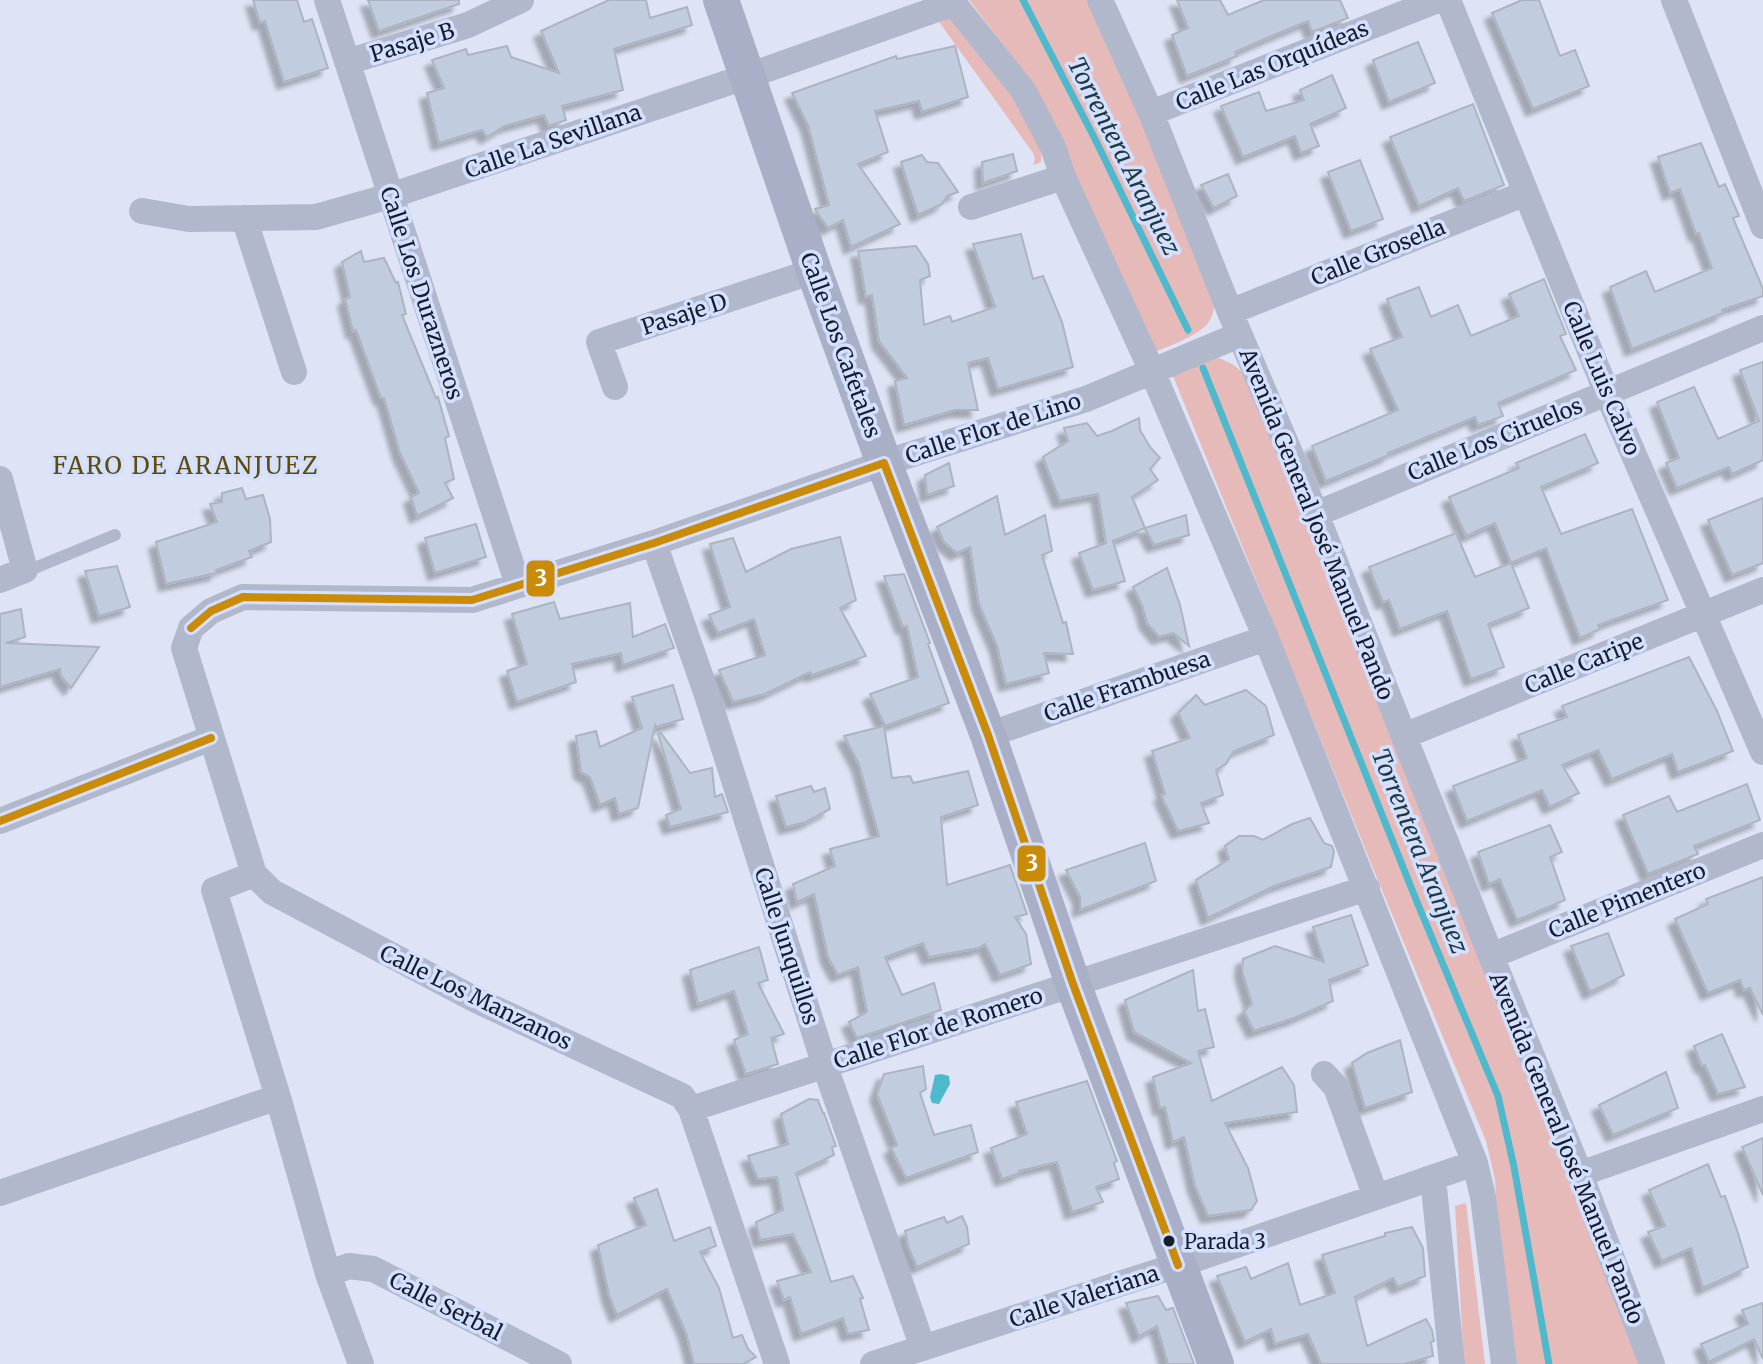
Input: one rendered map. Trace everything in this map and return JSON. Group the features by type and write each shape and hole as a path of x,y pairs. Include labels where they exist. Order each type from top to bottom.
{"main road":[{"name":"Calle Los Cafetales","path":"721,0 814,271 988,735 1073,984 1216,1364"}],"street":[{"name":"Calle Los Durazneros","path":"327,0 518,585"},
{"name":"Pasaje B","path":"347,62 468,25 521,0"},
{"name":"Avenida General José Manuel Pando","path":"1100,0 1151,113 1234,323 1316,514 1580,1174 1652,1364"},
{"name":"Calle Las Orquídeas","path":"1151,113 1438,0"},
{"name":"Calle Luis Calvo","path":"1448,0 1607,393 1763,752"},
{"path":"1674,0 1763,226"},
{"name":"Calle La Sevillana","path":"142,211 189,219 316,217 390,196 748,76 953,2"},
{"path":"953,2 1023,90 1053,147 1063,177 1152,371 1266,638 1475,1163 1483,1197 1504,1364"},
{"path":"971,207 1063,177"},
{"name":"Calle Grosella","path":"1234,323 1526,193"},
{"path":"244,218 294,372"},
{"name":"Pasaje D","path":"615,387 599,342 814,271"},
{"name":"Calle Flor de Lino","path":"211,738 184,648 191,628 211,611 243,597 472,600 654,543 884,463 1086,399 1152,371 1234,323"},
{"name":"Calle Los Ciruelos","path":"1316,514 1763,328"},
{"path":"0,479 25,570 0,580"},
{"name":"Calle Junquillos","path":"654,543 707,695 825,1066 923,1348"},
{"name":"Calle Caripe","path":"1404,736 1763,590"},
{"name":"Calle Frambuesa","path":"988,735 1266,638"},
{"path":"0,821 211,738 254,874 214,890 278,1097 328,1274 361,1364"},
{"name":"Calle Pimentero","path":"1491,956 1763,845"},
{"name":"Calle Los Manzanos","path":"254,874 272,892 476,1000 682,1096 691,1109"},
{"name":"Calle Flor de Romero","path":"691,1109 1367,888"},
{"path":"1324,1074 1336,1087 1376,1197"},
{"path":"0,1193 278,1097"},
{"path":"691,1109 777,1364"},
{"path":"1580,1174 1763,1109"},
{"name":"Calle Valeriana","path":"873,1364 1178,1265 1475,1163"},
{"path":"1433,1178 1452,1364"},
{"name":"Calle Serbal","path":"328,1274 349,1266 373,1269 559,1364"}],"lane":[{"path":"25,570 115,535"}],"shaded area":[{"path":"969,0 1090,0 1215,298 1211,317 1203,329 1137,359 1035,86"},
{"path":"953,13 1022,107 1040,146 1041,162 1033,165 1033,153 937,19"},
{"path":"1219,358 1234,365 1246,376 1647,1364 1517,1364 1498,1229 1495,1180 1486,1141 1173,376 1197,364"},
{"path":"1466,1203 1485,1364 1464,1364 1455,1206"}],"water":[{"path":"935,1075 949,1076 950,1084 939,1104 932,1103 930,1097"}],"building":[{"path":"253,0 297,0 304,22 312,19 328,68 284,82 265,21 260,23"},
{"path":"368,0 459,0 459,4 379,31"},
{"path":"609,0 646,0 650,18 687,7 692,25 614,49 623,90 562,106 566,120 549,126 544,115 505,126 487,137 482,130 439,143 427,93 444,88 432,60 466,49 468,55 507,46 511,57 559,73 541,31"},
{"path":"1177,0 1220,0 1228,15 1264,0 1340,0 1348,18 1312,32 1308,21 1235,52 1237,56 1187,76 1172,35 1188,28"},
{"path":"1522,0 1539,0 1560,56 1575,50 1589,86 1533,109 1492,13"},
{"path":"1418,42 1435,83 1389,102 1373,60"},
{"path":"955,46 968,97 922,112 919,101 875,111 888,152 858,164 900,224 851,247 843,220 828,228 815,209 829,205 808,125 792,93 896,56 897,59"},
{"path":"1332,75 1346,108 1310,124 1319,146 1301,153 1295,136 1243,157 1221,106 1259,92 1266,111 1304,100 1300,90"},
{"path":"1473,104 1504,185 1464,201 1458,188 1419,206 1390,137"},
{"path":"1701,143 1719,187 1725,184 1739,216 1733,218 1763,289 1763,296 1632,349 1610,287 1646,271 1655,292 1712,268 1680,189 1670,193 1658,157"},
{"path":"1013,154 1017,171 983,183 982,162"},
{"path":"922,155 927,162 938,163 958,192 947,196 942,204 918,215 901,162"},
{"path":"1360,160 1383,219 1351,231 1328,172"},
{"path":"1228,174 1237,196 1214,208 1201,185"},
{"path":"1021,234 1033,279 1043,276 1062,322 1073,367 998,389 988,358 968,363 978,410 955,410 904,425 895,381 907,378 879,341 872,295 866,297 858,251 916,246 928,264 930,276 920,280 924,325 950,316 952,322 995,307 973,244"},
{"path":"361,251 364,262 384,258 398,282 406,314 402,315 438,397 449,436 445,438 454,479 445,483 453,498 417,516 411,497 419,493 400,453 384,398 381,398 356,330 353,331 345,299 350,297 342,262"},
{"path":"1544,279 1566,334 1560,336 1576,370 1498,403 1503,416 1478,425 1475,417 1326,481 1312,446 1398,410 1370,349 1402,337 1387,299 1419,287 1431,317 1458,305 1471,336 1519,316 1509,294"},
{"path":"1763,362 1763,460 1732,474 1729,467 1677,488 1666,463 1679,458 1657,402 1694,387 1718,439 1759,421 1740,370"},
{"path":"1139,418 1140,430 1160,458 1150,469 1158,480 1132,497 1145,528 1113,541 1125,581 1093,590 1079,553 1106,543 1098,494 1060,501 1043,457 1068,441 1064,428 1087,423 1097,436"},
{"path":"1585,434 1598,463 1541,487 1561,534 1632,509 1668,600 1598,625 1600,629 1580,638 1546,548 1511,563 1495,523 1466,536 1449,497 1519,468 1516,463"},
{"path":"949,463 954,486 927,495 925,475"},
{"path":"242,488 246,499 263,495 270,519 271,542 249,551 252,557 216,570 217,573 166,584 156,542 217,522 210,504 222,502 222,493"},
{"path":"997,496 1005,535 1045,515 1052,551 1042,555 1063,623 1066,622 1073,654 1044,653 1049,673 1006,684 997,646 979,604 970,547 957,553 944,542 937,527"},
{"path":"1763,498 1763,563 1732,575 1708,520"},
{"path":"1186,515 1189,535 1154,545 1145,528"},
{"path":"476,524 486,557 435,573 425,538"},
{"path":"1456,533 1475,577 1511,563 1529,608 1488,624 1504,667 1471,679 1447,611 1400,629 1389,600 1383,602 1369,567"},
{"path":"840,537 856,600 840,608 866,656 812,675 810,672 765,694 733,702 719,670 765,655 754,619 718,633 709,615 730,607 710,544 733,538 746,572 791,549"},
{"path":"117,566 130,607 99,616 85,571"},
{"path":"1167,568 1180,605 1189,646 1173,633 1159,637 1147,623 1133,587"},
{"path":"904,574 949,703 885,726 870,694 918,677 907,626 903,627 884,576"},
{"path":"554,602 560,619 630,603 633,637 665,624 674,648 623,665 621,653 572,664 576,682 517,702 507,671 527,664 512,614"},
{"path":"21,609 25,637 6,643 99,647 71,688 61,676 60,669 0,687 0,614"},
{"path":"1689,657 1717,711 1733,751 1678,772 1672,754 1612,779 1598,750 1562,765 1579,793 1550,807 1542,790 1467,821 1453,786 1527,758 1518,735 1567,717 1562,706"},
{"path":"673,685 683,719 655,725 638,808 619,814 615,798 600,805 590,777 581,772 576,736 596,731 600,747 642,728 632,697"},
{"path":"1246,690 1266,706 1274,735 1234,751 1226,764 1216,770 1223,795 1201,803 1209,823 1178,831 1161,795 1165,794 1152,751 1190,738 1178,713 1196,695 1205,705"},
{"path":"884,726 892,778 910,776 913,783 968,771 978,805 941,817 947,885 1010,865 1027,914 1015,917 1026,934 1031,964 1000,975 985,944 979,948 929,957 923,943 885,957 902,995 934,983 941,1010 857,1038 849,1022 867,1012 858,967 838,975 828,957 814,894 797,902 793,884 835,866 830,849 879,836 859,764 844,736"},
{"path":"661,733 690,773 712,768 715,797 722,794 728,812 670,827 666,815 681,809 658,734"},
{"path":"1747,784 1760,820 1694,846 1698,854 1648,874 1623,815 1669,796 1677,812"},
{"path":"811,786 814,792 825,788 830,809 806,822 786,827 776,796"},
{"path":"1310,818 1324,843 1332,846 1331,867 1274,886 1208,918 1196,880 1229,859 1225,846 1239,836 1254,836 1263,840"},
{"path":"1550,825 1562,852 1550,857 1565,900 1517,920 1500,879 1489,884 1478,852"},
{"path":"1145,843 1156,881 1080,910 1080,897 1066,870"},
{"path":"1763,877 1763,1015 1750,988 1744,990 1740,980 1708,993 1675,919 1708,904 1706,899"},
{"path":"1351,915 1368,965 1329,980 1333,1001 1254,1031 1244,1011 1252,1004 1242,971 1243,959 1275,946 1324,962 1313,927"},
{"path":"1608,933 1624,975 1590,992 1571,946"},
{"path":"759,947 768,980 758,983 784,1034 771,1038 778,1064 746,1074 734,1040 748,1034 734,991 698,1004 690,970"},
{"path":"1193,970 1198,1011 1205,1009 1214,1047 1198,1051 1212,1101 1282,1067 1294,1085 1297,1112 1225,1123 1248,1168 1257,1201 1251,1210 1208,1216 1195,1186 1184,1137 1173,1142 1165,1107 1160,1108 1153,1077 1191,1063 1134,1032 1125,1000"},
{"path":"1722,1034 1745,1087 1718,1094 1694,1046"},
{"path":"1400,1040 1412,1092 1365,1108 1352,1063 1367,1053"},
{"path":"923,1066 926,1089 920,1093 934,1135 971,1125 978,1152 906,1178 891,1148 897,1145 877,1094 884,1074"},
{"path":"1666,1072 1678,1108 1613,1135 1599,1105"},
{"path":"1087,1081 1117,1161 1114,1163 1119,1179 1096,1187 1103,1202 1072,1212 1057,1162 1019,1171 1002,1179 991,1148 1027,1134 1016,1102"},
{"path":"809,1099 818,1100 836,1146 832,1147 834,1155 796,1173 831,1282 853,1276 863,1298 860,1299 869,1330 848,1334 843,1318 801,1334 790,1297 784,1300 777,1281 811,1272 793,1234 760,1240 756,1222 783,1210 777,1177 758,1179 748,1156 788,1144 781,1114"},
{"path":"1763,1138 1763,1195 1742,1147"},
{"path":"1708,1164 1721,1197 1725,1196 1748,1267 1703,1288 1691,1248 1662,1261 1648,1232 1665,1226 1649,1190"},
{"path":"657,1189 674,1241 710,1227 716,1246 700,1252 719,1288 733,1338 742,1335 748,1349 756,1357 743,1364 694,1364 686,1333 667,1289 617,1315 609,1295 598,1245 646,1225 634,1198"},
{"path":"962,1216 969,1244 917,1267 905,1231 944,1217 947,1223"},
{"path":"1412,1227 1423,1248 1425,1276 1398,1287 1393,1278 1355,1297 1367,1346 1426,1319 1432,1330 1433,1356 1404,1364 1321,1364 1308,1334 1275,1344 1271,1329 1245,1342 1217,1276 1246,1267 1251,1279 1288,1263 1300,1305 1335,1293 1322,1255"},
{"path":"1158,1296 1166,1310 1173,1308 1194,1364 1168,1364 1157,1326 1139,1336 1126,1303"},
{"path":"1763,1303 1763,1359 1754,1339 1709,1362 1701,1344 1748,1324 1742,1310"}],"waterway":[{"name":"Torrentera Aranjuez","path":"1023,0 1188,330"},
{"name":"Torrentera Aranjuez","path":"1203,368 1498,1096 1514,1167 1549,1364"}],"transit line":[{"name":"3","path":"884,463 988,735 1073,984 1178,1265"},
{"name":"3","path":"191,628 211,611 243,597 472,600 654,543 884,463"},
{"name":"3","path":"0,821 211,738"}],"place":[{"name":"Parada 3","path":"1169,1241"}],"district":[{"name":"FARO DE ARANJUEZ","path":"186,465"}]}
